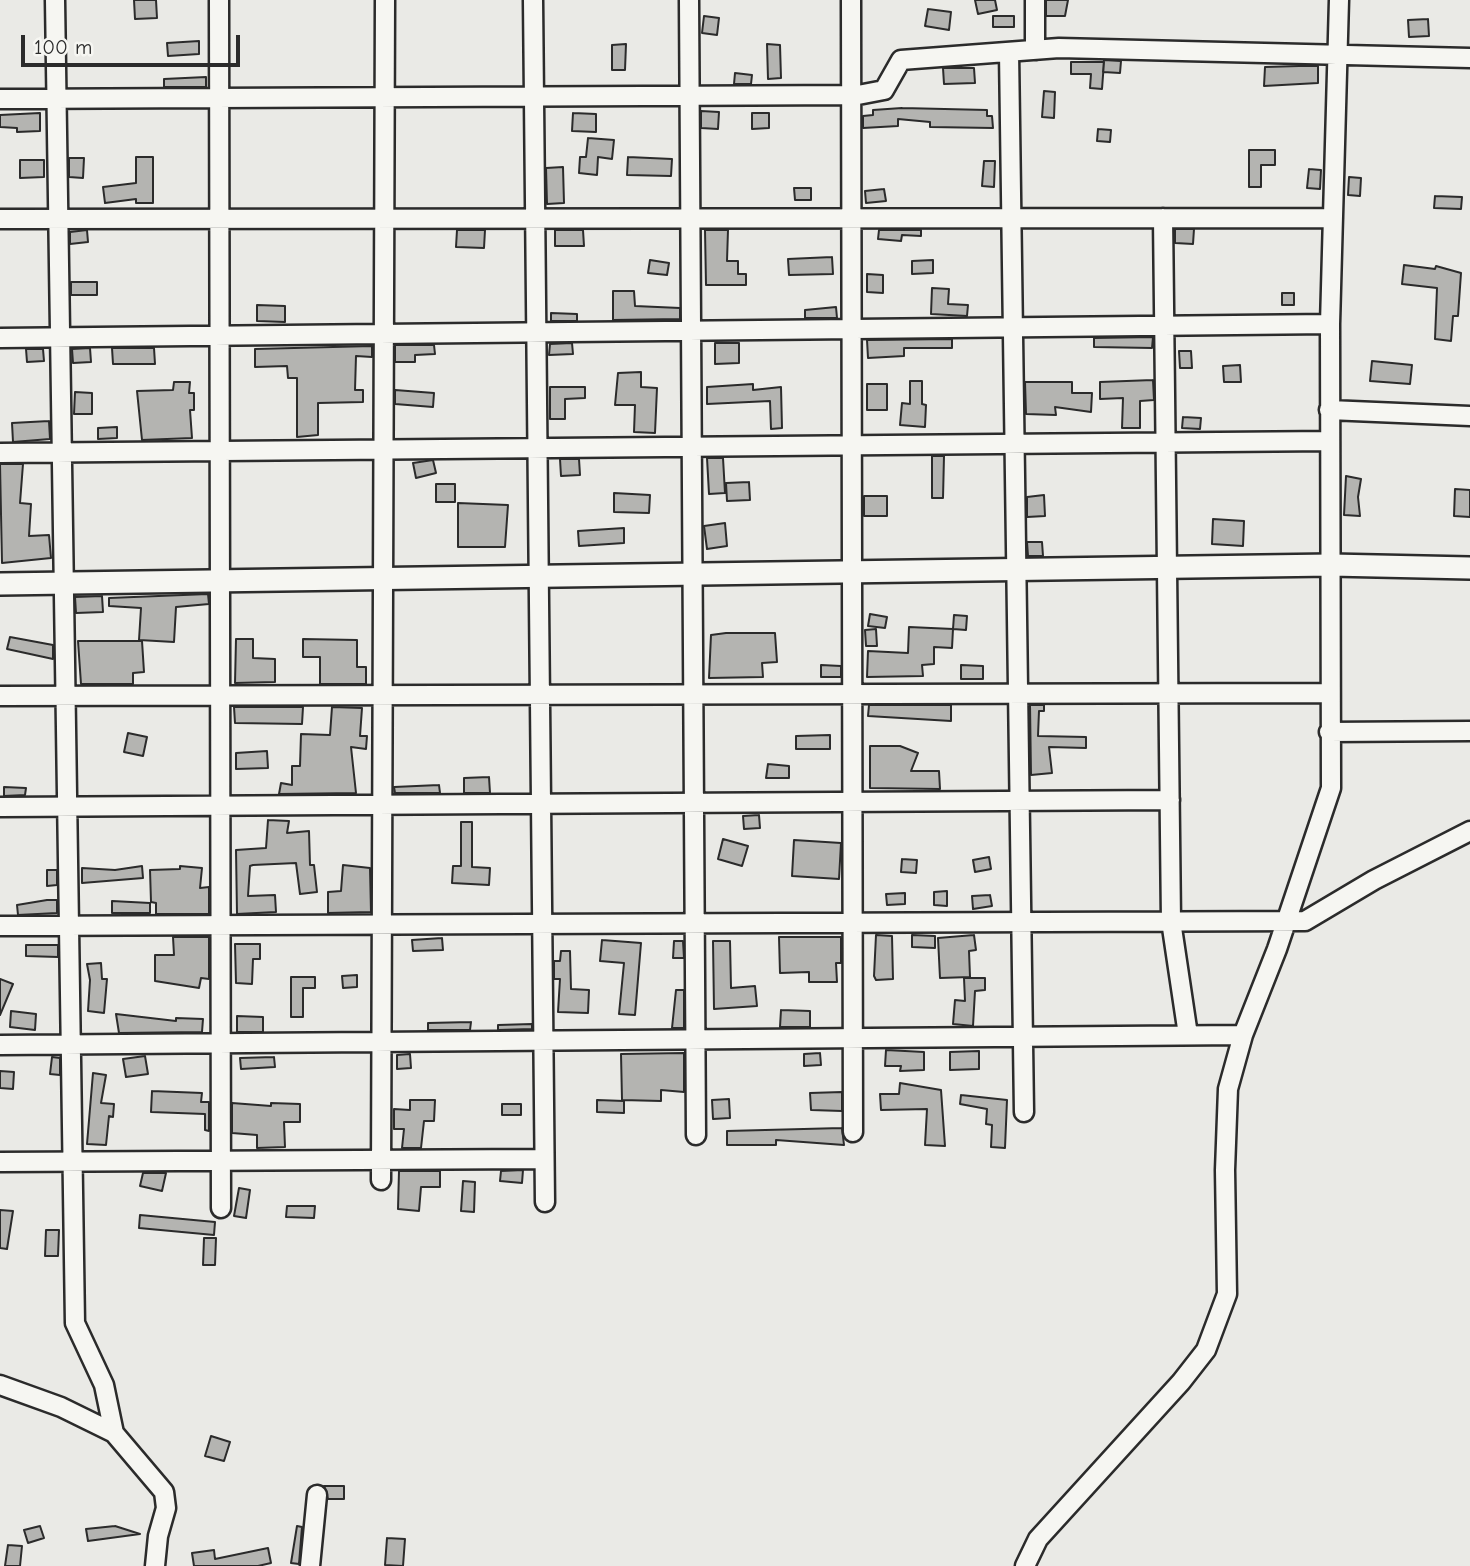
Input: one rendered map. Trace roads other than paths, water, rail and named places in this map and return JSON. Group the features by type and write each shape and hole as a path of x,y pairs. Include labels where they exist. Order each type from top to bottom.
{"street":[{"path":"55,0 75,1323 104,1385 114,1433"},
{"path":"219,0 221,1208"},
{"path":"381,1180 385,0"},
{"path":"533,0 545,1202"},
{"path":"689,0 696,1135"},
{"path":"851,0 853,1132"},
{"path":"1035,0 1035,50"},
{"path":"1025,1566 1038,1539 1181,1382 1206,1349 1227,1294 1224,1171 1228,1089 1243,1035 1287,921 1331,788 1329,410 1339,0"},
{"path":"0,99 852,95 884,90 901,60 1035,50 1470,58"},
{"path":"1009,52 1024,1112"},
{"path":"1163,218 1171,921 1188,1035"},
{"path":"0,219 1333,218"},
{"path":"0,338 1330,324"},
{"path":"1329,410 1470,416"},
{"path":"0,453 1330,441"},
{"path":"0,584 64,586 1167,570 1331,565 1470,568"},
{"path":"0,696 1329,693"},
{"path":"1329,732 1470,731"},
{"path":"0,807 1170,800"},
{"path":"0,926 1305,921 1374,880 1470,831"},
{"path":"0,1045 1243,1035"},
{"path":"0,1161 537,1159"},
{"path":"0,1385 61,1407 114,1433 164,1492 166,1508 158,1536 155,1566"},
{"path":"310,1566 317,1495"}]}
